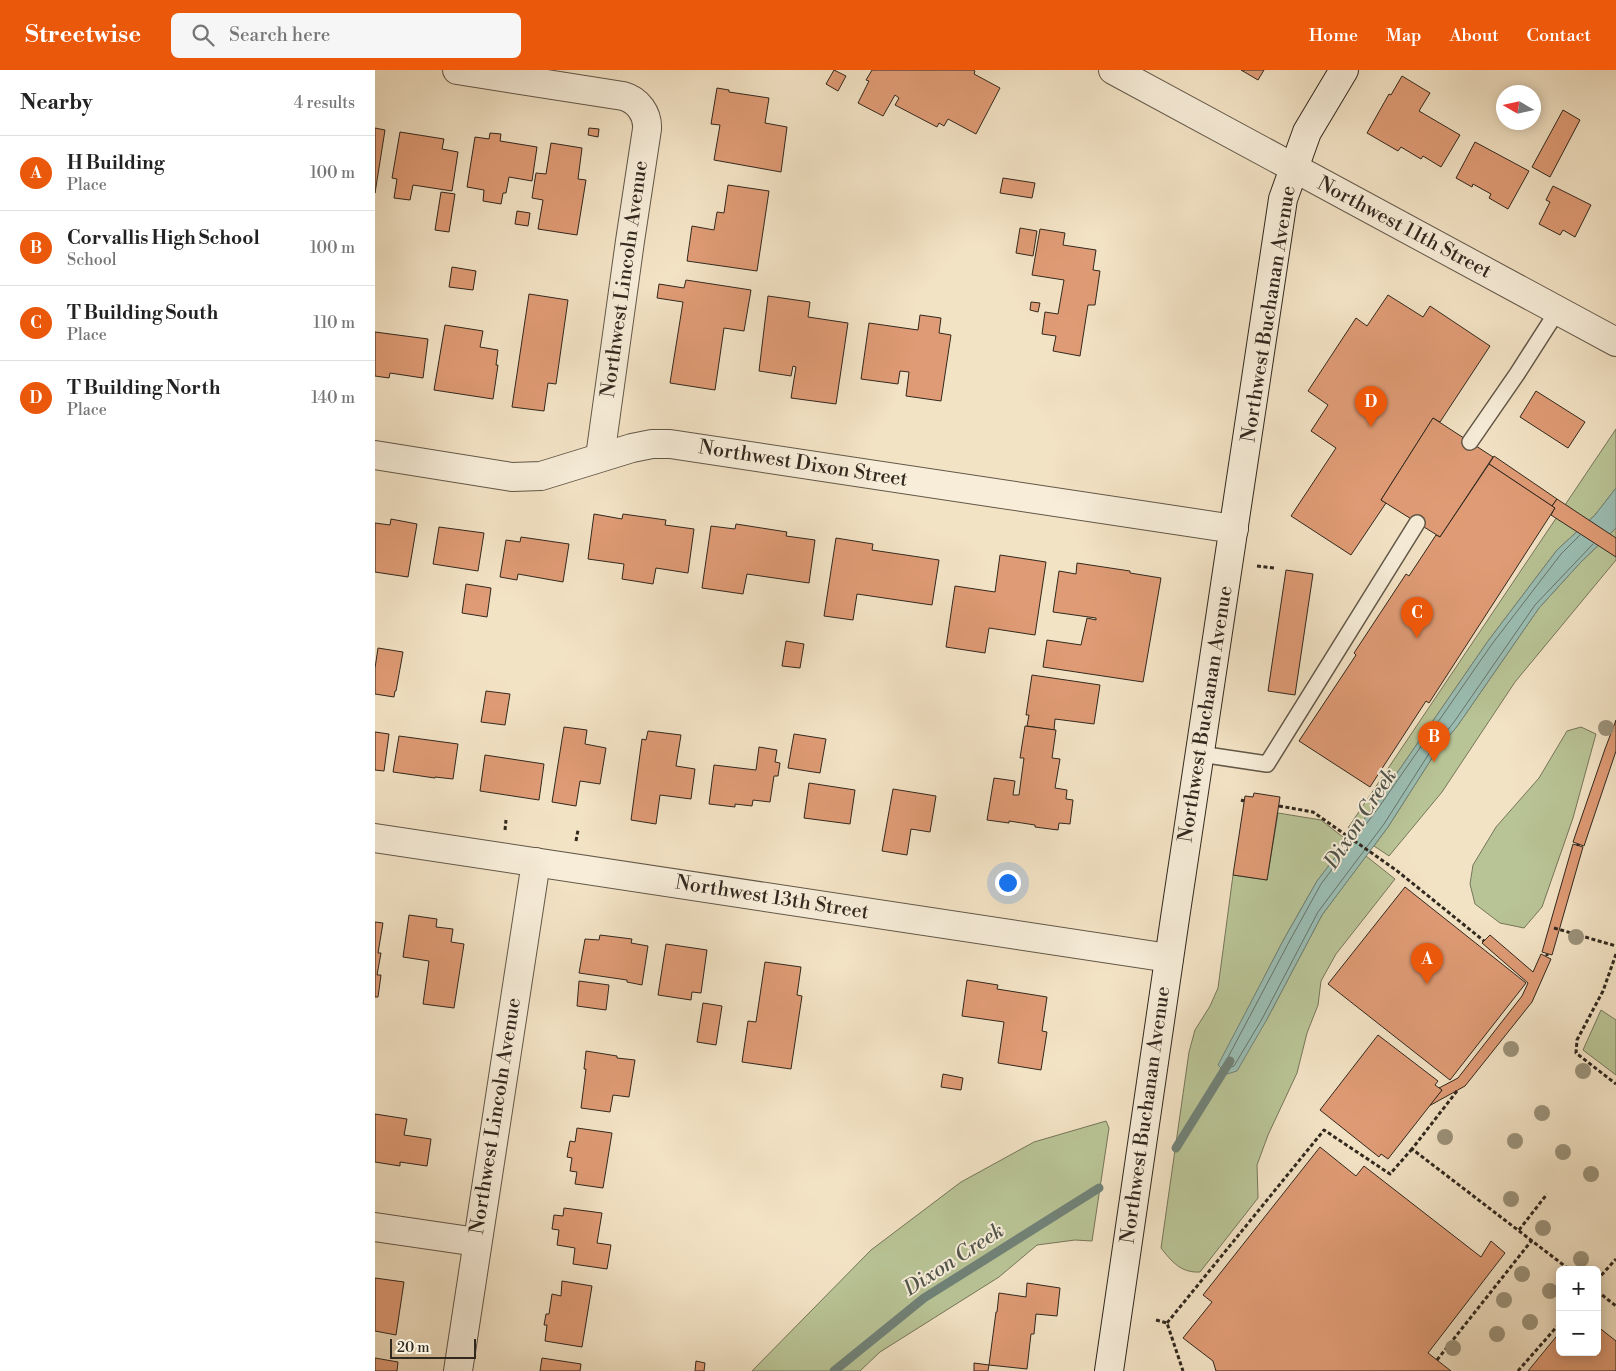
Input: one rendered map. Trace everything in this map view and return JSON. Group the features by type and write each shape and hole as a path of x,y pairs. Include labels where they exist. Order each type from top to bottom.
{"street":[{"name":"Northwest Lincoln Avenue","path":"457,70 629,97 638,103 647,118 647,129 600,457"},
{"name":"Northwest 11th Street","path":"1113,70 1616,342"},
{"name":"Northwest Buchanan Avenue","path":"1109,1371 1283,200 1307,132 1344,70"},
{"name":"Northwest Dixon Street","path":"375,455 507,476 525,477 541,476 600,457 652,444 670,444 1234,529"},
{"name":"Northwest 13th Street","path":"375,838 1169,958"},
{"name":"Northwest Lincoln Avenue","path":"458,1371 536,862"},
{"path":"375,1227 477,1242"}],"lane":[{"path":"1470,442 1558,310"},
{"path":"1200,754 1267,764 1417,522"}],"path":[{"path":"1279,806 1313,812 1339,829 1396,870 1484,941"},
{"path":"1555,928 1616,946"},
{"path":"1616,954 1603,991 1577,1040 1576,1053 1616,1084"},
{"path":"1167,1323 1324,1130 1390,1174 1457,1091"},
{"path":"1412,1149 1565,1266"},
{"path":"1519,1230 1547,1194"},
{"path":"1437,1360 1531,1240"},
{"path":"1601,1276 1616,1259"},
{"path":"1601,1294 1616,1306"},
{"path":"1156,1320 1167,1323"},
{"path":"1167,1323 1183,1371"},
{"path":"1517,1371 1556,1327"}],"green space":[{"path":"1616,429 1616,488 1595,515 1557,550 1488,641 1375,805 1354,832 1348,828"},
{"path":"1616,528 1616,560 1515,682 1442,792 1389,856 1374,846 1434,755 1458,725 1539,608 1580,563"},
{"path":"1581,727 1596,734 1573,818 1542,907 1524,928 1500,923 1475,904 1470,884 1473,865 1496,827 1539,778 1567,731"},
{"path":"1278,813 1321,820 1348,841 1317,881 1284,939 1219,1065 1266,1021 1322,915 1366,856 1395,879 1336,954 1321,981 1318,1005 1307,1033 1297,1073 1268,1135 1257,1165 1258,1198 1200,1272 1187,1271 1177,1266 1161,1248 1189,1052 1195,1030 1210,1006 1218,988 1233,875 1267,880"},
{"path":"1601,1010 1616,1020 1616,1075 1583,1050"},
{"path":"1106,1121 1109,1128 1092,1241 1075,1240 1037,1245 999,1277 880,1352 860,1371 752,1371 871,1250 961,1182 1034,1142"}],"water":[{"path":"1616,488 1616,528 1580,563 1539,608 1458,725 1434,755 1388,827 1322,915 1266,1021 1237,1071 1227,1074 1218,1065 1284,939 1317,881 1375,805 1488,641 1557,550 1595,515"}],"building":[{"path":"834,70 846,76 838,91 826,84"},
{"path":"872,70 973,70 975,71 974,74 1000,88 976,134 948,119 944,126 939,123 937,127 895,105 899,98 895,95 883,116 858,103 869,81 866,80"},
{"path":"1241,70 1264,70 1258,80"},
{"path":"1402,76 1430,93 1419,111 1460,135 1441,167 1423,156 1421,159 1401,147 1398,151 1367,133 1389,94 1391,95"},
{"path":"717,88 729,90 729,92 769,98 765,123 787,127 781,172 714,160 720,125 711,124"},
{"path":"1563,110 1580,120 1550,177 1532,167"},
{"path":"375,128 385,130 375,193"},
{"path":"589,128 599,129 598,137 588,135"},
{"path":"400,132 444,139 442,149 458,152 452,191 413,185 410,200 394,198 397,179 392,178"},
{"path":"490,133 501,134 500,141 537,147 532,181 509,177 506,193 503,193 501,204 483,201 484,190 467,187 475,137 489,139"},
{"path":"1475,142 1529,171 1508,209 1489,198 1491,194 1473,184 1472,187 1456,178"},
{"path":"551,143 582,148 578,179 586,180 577,235 538,229 543,200 532,198 536,173 546,174"},
{"path":"1003,178 1035,183 1032,198 1000,193"},
{"path":"728,185 769,191 757,271 687,261 692,226 714,230 717,212 724,213"},
{"path":"1553,186 1591,205 1575,237 1563,230 1560,235 1539,224 1550,202 1546,200"},
{"path":"441,192 455,194 449,232 435,230"},
{"path":"517,211 530,213 528,226 515,224"},
{"path":"1020,228 1037,231 1033,256 1016,253"},
{"path":"1040,229 1065,233 1063,245 1096,250 1093,270 1100,271 1095,305 1088,305 1080,356 1053,351 1056,336 1042,334 1045,312 1058,314 1064,280 1032,275"},
{"path":"452,267 476,271 473,290 449,287"},
{"path":"686,280 751,290 744,331 724,328 715,390 670,383 683,302 657,298 659,284 684,288"},
{"path":"529,294 568,300 556,384 548,383 544,411 512,407"},
{"path":"1388,295 1423,317 1430,306 1490,346 1440,422 1433,418 1381,500 1386,503 1351,555 1291,516 1336,448 1311,431 1328,405 1308,391 1356,318 1367,326"},
{"path":"768,296 810,302 808,317 848,323 836,404 791,398 796,367 793,366 791,376 759,371"},
{"path":"1031,302 1040,303 1038,312 1030,310"},
{"path":"920,315 941,318 939,333 951,335 941,401 906,396 909,372 900,371 898,384 861,379 869,323 918,330"},
{"path":"445,325 483,331 480,347 498,350 496,365 498,365 493,399 434,390"},
{"path":"375,332 428,339 423,378 390,373 389,378 375,376"},
{"path":"1536,391 1585,422 1568,448 1520,417"},
{"path":"1433,418 1493,457 1440,537 1381,500"},
{"path":"1494,456 1557,499 1552,506 1489,464"},
{"path":"1489,464 1555,508 1429,703 1426,701 1370,787 1299,741 1356,655 1354,653 1406,574 1409,576 1436,535 1440,537"},
{"path":"1557,499 1616,538 1616,557 1551,515 1555,508 1552,506"},
{"path":"594,514 622,519 623,514 666,520 665,525 694,529 688,573 656,568 653,584 622,579 624,564 588,559"},
{"path":"391,519 417,524 408,577 375,572 375,523 390,525"},
{"path":"736,524 787,532 786,536 815,540 809,583 747,574 743,594 702,588 711,526 735,529"},
{"path":"439,527 484,533 478,571 433,564"},
{"path":"521,537 569,544 563,582 518,574 517,580 500,577 506,540 520,542"},
{"path":"836,538 873,544 872,550 939,560 932,605 857,594 853,620 824,616"},
{"path":"1000,555 1046,562 1035,635 989,628 985,653 946,647 955,586 995,592"},
{"path":"1077,563 1161,578 1143,682 1043,667 1047,640 1081,645 1087,618 1096,620 1096,618 1053,612 1059,571 1076,574"},
{"path":"1286,570 1313,574 1295,695 1268,691"},
{"path":"466,584 491,588 487,617 462,613"},
{"path":"786,641 804,644 800,668 782,666"},
{"path":"378,648 403,652 394,697 375,694 375,668"},
{"path":"1032,675 1100,685 1094,724 1055,719 1054,730 1027,726 1029,715 1026,715"},
{"path":"486,691 510,694 505,725 481,722"},
{"path":"1616,720 1616,751 1584,846 1573,842"},
{"path":"1025,726 1056,730 1052,758 1060,759 1055,788 1067,790 1066,799 1073,800 1070,824 1059,823 1058,830 1009,821 1009,823 987,820 994,778 1015,781 1013,795 1019,795 1024,758 1020,758"},
{"path":"564,727 587,730 585,744 606,748 600,784 580,781 576,806 552,802"},
{"path":"648,731 681,735 676,766 695,769 691,799 660,795 656,824 631,820 642,739 646,740"},
{"path":"375,732 389,734 384,771 375,770"},
{"path":"794,734 826,739 820,773 788,768"},
{"path":"399,736 458,744 453,779 393,772"},
{"path":"759,747 777,750 775,762 780,763 778,776 774,776 770,802 753,800 752,806 735,804 735,807 709,804 714,765 756,770"},
{"path":"485,755 544,764 539,800 480,791"},
{"path":"809,783 855,790 850,824 804,818"},
{"path":"893,789 936,796 930,832 911,829 907,855 882,851"},
{"path":"1254,793 1280,797 1267,880 1233,875 1245,796 1253,797"},
{"path":"1573,844 1583,847 1552,955 1542,952"},
{"path":"1405,887 1526,983 1450,1080 1328,984"},
{"path":"409,915 437,919 436,927 453,929 451,942 464,944 454,1008 423,1004 429,961 403,957"},
{"path":"375,922 383,923 378,953 381,953 377,975 381,975 378,997 375,997"},
{"path":"600,935 632,939 631,943 648,946 642,985 627,982 627,980 579,973 585,939 599,940"},
{"path":"1490,935 1533,972 1541,954 1551,959 1532,1002 1465,1086 1429,1106 1442,1090 1439,1088 1458,1078 1522,996 1528,983 1482,943"},
{"path":"666,944 707,950 701,993 692,992 691,1000 658,995"},
{"path":"765,962 801,967 797,995 802,996 791,1069 742,1062 748,1021 756,1022"},
{"path":"967,980 998,985 997,989 1047,997 1042,1031 1047,1032 1041,1070 998,1063 1004,1022 962,1016"},
{"path":"579,981 609,985 606,1010 577,1006"},
{"path":"703,1003 722,1006 716,1045 697,1042"},
{"path":"1378,1035 1438,1081 1435,1085 1442,1090 1388,1159 1381,1154 1379,1157 1320,1110"},
{"path":"586,1051 635,1060 629,1097 613,1095 610,1112 581,1108 586,1069 584,1069"},
{"path":"943,1074 963,1078 961,1090 941,1087"},
{"path":"375,1114 407,1119 404,1135 431,1139 427,1166 400,1162 400,1166 375,1162"},
{"path":"577,1128 612,1133 603,1188 575,1184 577,1172 570,1171 572,1158 567,1157 570,1141 575,1142"},
{"path":"1320,1147 1356,1176 1364,1166 1481,1257 1491,1241 1505,1253 1428,1353 1451,1371 1216,1371 1213,1361 1183,1338 1212,1302 1203,1295"},
{"path":"564,1208 602,1213 597,1243 611,1245 607,1269 573,1264 575,1248 557,1245 559,1230 552,1229 554,1215 563,1216"},
{"path":"375,1278 404,1282 396,1335 375,1331"},
{"path":"562,1281 592,1286 582,1347 545,1341 547,1325 544,1325 546,1314 549,1314 552,1294 561,1296"},
{"path":"1027,1283 1060,1288 1057,1316 1036,1314 1034,1334 1031,1334 1027,1369 989,1365 999,1293 1026,1297"},
{"path":"1601,1329 1616,1341 1616,1371 1528,1371 1556,1337 1556,1356 1601,1356"},
{"path":"375,1358 398,1362 397,1371 375,1371"},
{"path":"542,1358 581,1364 580,1371 540,1371"},
{"path":"696,1361 705,1363 704,1371 695,1371"},
{"path":"974,1363 989,1365 988,1371 974,1371"}],"waterway":[{"name":"Dixon Creek","path":"1176,1148 1230,1061"},
{"name":"Dixon Creek","path":"834,1371 924,1298 1099,1188"}],"place":[{"name":"T Building North","path":"1371,427"},
{"name":"T Building South","path":"1417,638"},
{"name":"Corvallis High School","path":"1434,762"},
{"name":"H Building","path":"1427,984"}]}
